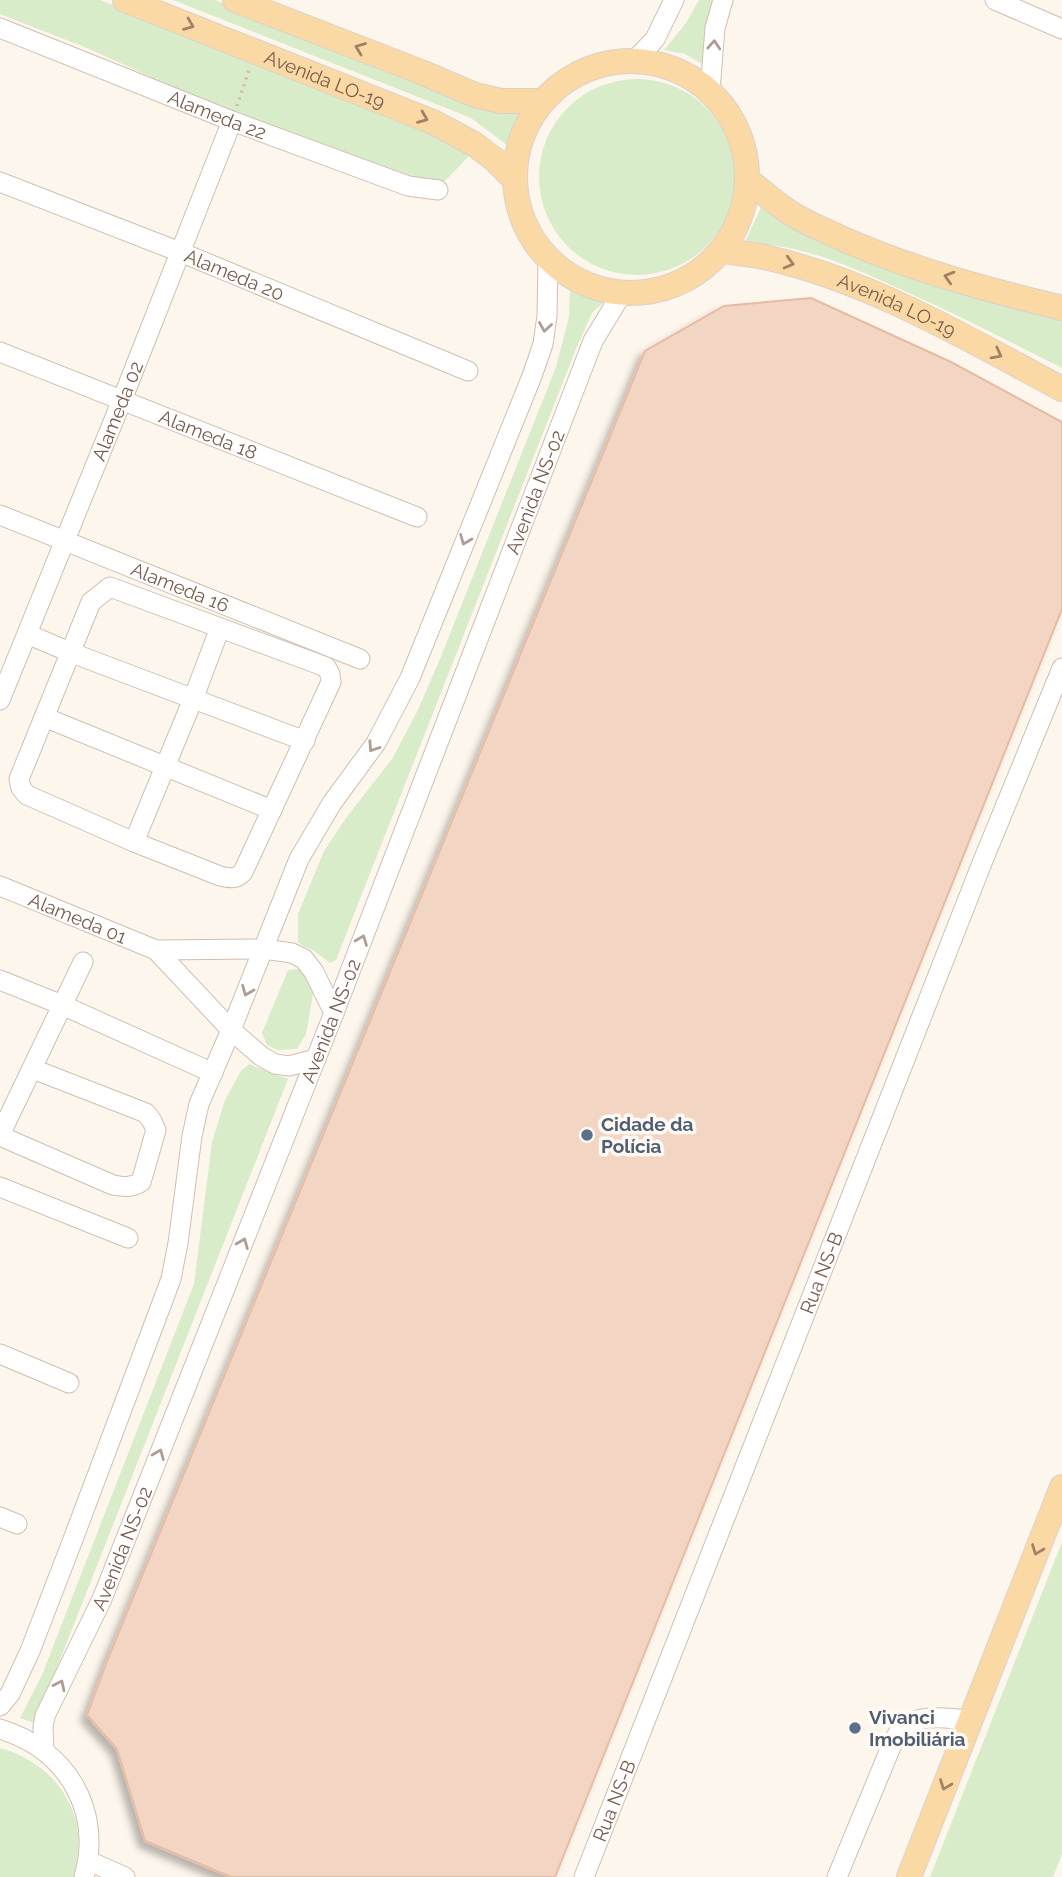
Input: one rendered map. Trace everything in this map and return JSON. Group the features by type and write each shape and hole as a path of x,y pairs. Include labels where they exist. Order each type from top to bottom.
{"main road":[{"name":"Avenida LO-19","path":"125,0 433,122 474,144 514,179"},
{"path":"235,0 475,95 501,101 541,101"},
{"path":"635,60 662,64 688,75 710,91 739,131 746,155 748,180 736,229 722,251 694,275 675,284 659,290 622,293 595,288 570,276 548,259 532,239 516,201 515,158 529,118 541,101 566,81 607,63 635,60"},
{"name":"Avenida LO-19","path":"748,180 787,211 866,249 923,270 1062,308"},
{"name":"Avenida LO-19","path":"722,251 761,256 793,264 878,295 936,322 1062,389"},
{"path":"909,1877 1062,1487"}],"street":[{"path":"635,60 654,39 674,0"},
{"path":"710,91 715,28 723,0"},
{"path":"995,0 1062,29"},
{"name":"Alameda 22","path":"0,28 232,121 408,186 438,190"},
{"name":"Alameda 02","path":"0,700 5,673 27,634 232,121"},
{"name":"Alameda 20","path":"0,182 180,252 468,371"},
{"path":"0,1706 10,1694 30,1651 171,1279 199,1104 232,1030 299,859 332,803 376,743 410,678 543,344 547,316 548,259"},
{"name":"Avenida NS-02","path":"44,1750 45,1716 102,1599 334,1013 593,341 622,293"},
{"name":"Alameda 18","path":"0,352 417,517"},
{"name":"Alameda 16","path":"0,515 360,659"},
{"path":"110,587 326,667 331,682 239,877 232,879 220,876 134,842 27,795 21,788 19,779 72,653 92,602 110,587"},
{"path":"134,842 220,628"},
{"path":"27,634 305,741"},
{"name":"Rua NS-B","path":"584,1877 982,863 1062,668"},
{"path":"44,717 272,810"},
{"name":"Alameda 01","path":"0,886 156,950 264,949"},
{"path":"264,949 292,953 304,959 314,972 334,1013"},
{"name":"Alameda 01","path":"156,950 232,1030"},
{"path":"33,1069 146,1114 156,1130 141,1182 134,1186 113,1185 0,1135 83,962"},
{"path":"0,980 213,1073"},
{"path":"232,1030 261,1056 275,1064 289,1066 316,1059"},
{"path":"0,1187 128,1238"},
{"path":"0,1354 69,1383"},
{"path":"837,1877 893,1742 901,1729 911,1722 925,1718 970,1720"},
{"path":"0,1728 24,1737 44,1750 65,1771 80,1796 88,1825 86,1869 125,1877"}],"path":[{"path":"232,121 256,52"}],"green space":[{"path":"0,0 100,0 374,107 473,152 441,185 408,181 237,116 87,48 0,14"},
{"path":"173,0 215,0 470,100 525,110 511,148 471,118"},
{"path":"699,0 715,0 706,66 685,54 664,50 686,23"},
{"path":"637,79 674,87 706,108 727,140 735,177 727,214 706,246 674,267 637,275 600,267 568,246 547,214 539,177 547,140 568,108 600,87"},
{"path":"764,201 915,277 1062,320 1062,368 845,265 806,252 744,244"},
{"path":"570,290 604,302 592,313 576,349 336,960 330,963 298,942 298,914 324,851 392,759 417,712 556,367 569,317"},
{"path":"300,969 310,973 315,983 306,1034 297,1049 278,1050 267,1045 262,1033 288,970"},
{"path":"249,1064 288,1079 37,1724 20,1718 42,1675 194,1284 212,1142 225,1100 241,1071"},
{"path":"1062,1542 1062,1854 1053,1877 930,1877"},
{"path":"0,1748 38,1766 65,1795 76,1821 78,1835 75,1877 0,1877"}],"building":[{"name":"Cidade da Polícia","path":"811,298 951,362 1062,422 1062,609 555,1877 231,1877 145,1841 117,1749 87,1715 645,351 724,306"}],"place":[{"name":"Cidade da Polícia","path":"587,1135"},
{"name":"Vivanci Imobiliária","path":"855,1728"}]}
